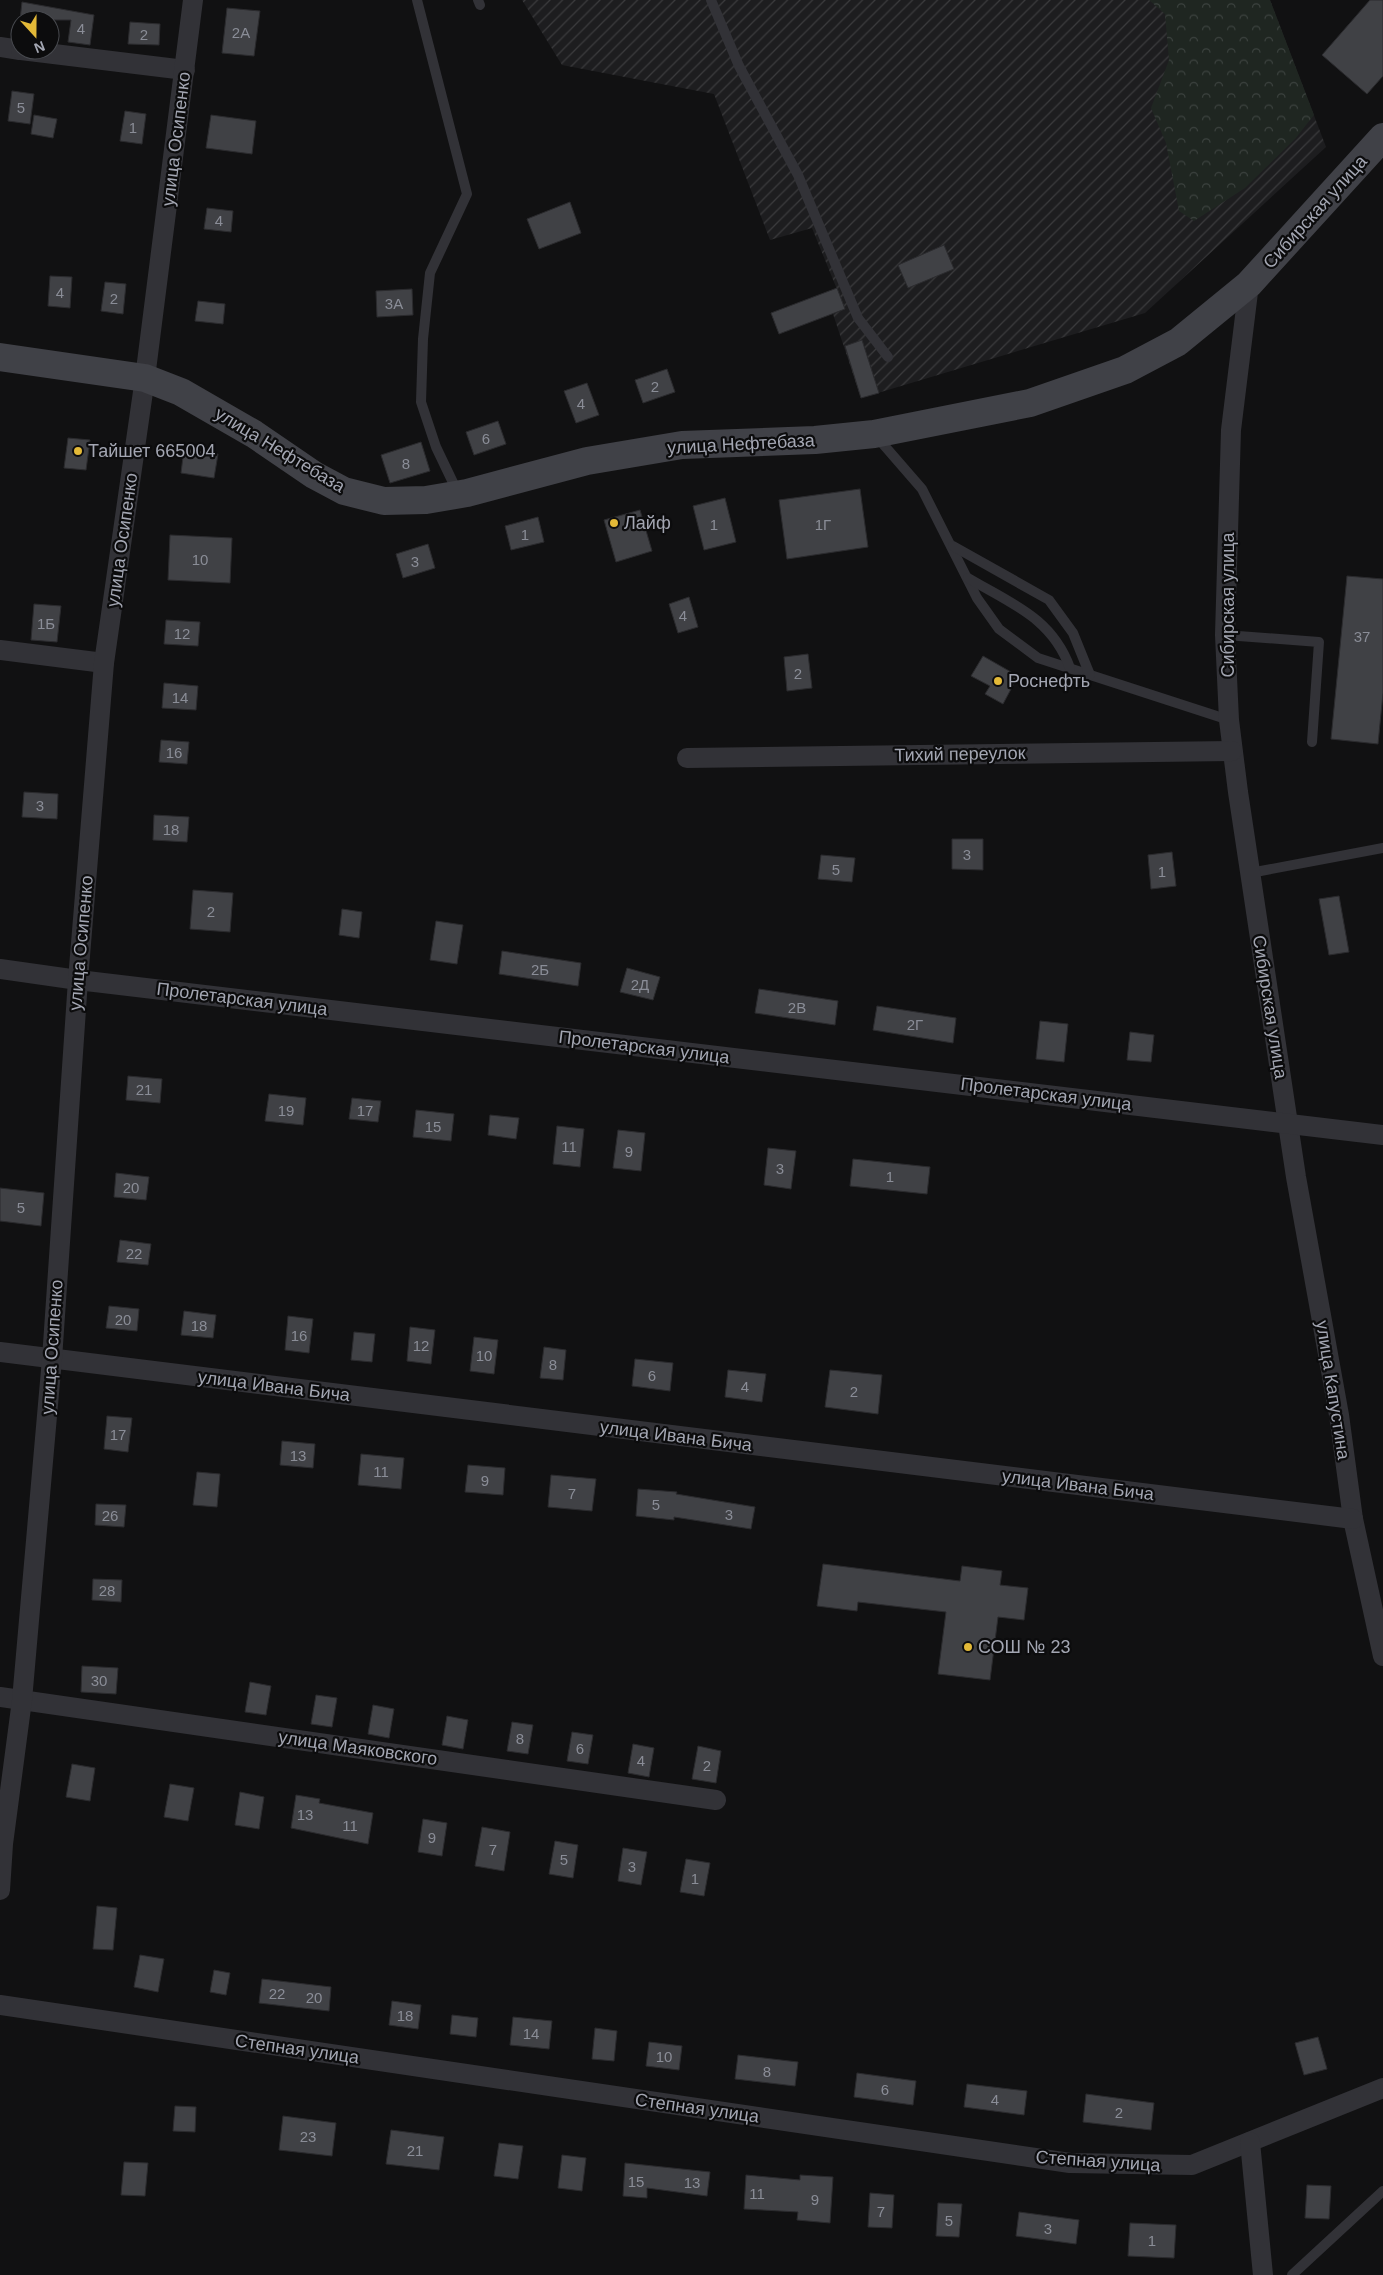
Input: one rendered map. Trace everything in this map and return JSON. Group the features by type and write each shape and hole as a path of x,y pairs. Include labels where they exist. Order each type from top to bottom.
{"main road":[{"name":"Сибирская улица","path":"1249,284 1310,219 1383,136"},
{"name":"улица Нефтебаза","path":"0,356 145,378 181,392 254,434 314,475 344,491 384,501 426,500 458,494 587,462 682,444 816,440 874,434 1030,403 1125,370 1178,342 1249,284"}],"street":[{"name":"улица Осипенко","path":"0,1890 3,1844 22,1700 52,1359 78,980 104,663 145,378 193,0"},
{"path":"60,55 185,70"},
{"name":"Сибирская улица","path":"1249,284 1231,430 1225,635 1232,751 1288,1122"},
{"path":"0,650 104,663"},
{"name":"Тихий переулок","path":"687,758 1232,751"},
{"name":"Пролетарская улица","path":"0,969 78,980 1288,1122 1383,1135"},
{"name":"улица Капустина","path":"1288,1122 1339,1415 1353,1519 1383,1656"},
{"name":"улица Ивана Бича","path":"0,1352 1353,1519"},
{"name":"улица Маяковского","path":"0,1697 716,1800"},
{"name":"Степная улица","path":"0,2005 1070,2164 1192,2165 1383,2088"},
{"path":"1250,2142 1262,2275"}],"lane":[{"path":"417,0 467,194 430,273 423,339 421,402 436,447 458,494"},
{"path":"711,0 739,66 798,175 858,318 888,357"},
{"path":"874,434 922,489 953,546 977,598 999,629 1038,658 1229,720"},
{"path":"953,546 1049,600 1073,633 1090,675"},
{"path":"967,578 1040,621 1063,648 1070,668"},
{"path":"1225,635 1319,642 1312,742"},
{"path":"1250,873 1383,848"},
{"path":"1292,2275 1383,2191"}],"shaded area":[{"path":"522,0 1270,0 1326,147 1145,313 861,398 833,314 845,309 812,228 770,240 714,94 562,65"}],"green space":[{"path":"1149,0 1270,0 1314,115 1295,139 1245,188 1194,221 1179,211 1166,143 1151,108 1169,60 1165,14"}],"building":[{"path":"1370,0 1383,0 1383,76 1367,94 1322,55"},
{"path":"22,2 94,15 90,45 68,42 71,20 60,20 60,10 21,10"},
{"path":"227,8 260,11 254,56 222,53"},
{"path":"130,22 160,24 159,45 128,44"},
{"path":"12,91 34,94 30,124 8,121"},
{"path":"125,111 146,114 142,144 120,141"},
{"path":"34,115 57,119 53,138 31,134"},
{"path":"211,115 256,121 252,154 206,148"},
{"path":"570,202 581,233 539,249 527,219"},
{"path":"207,208 233,211 231,232 204,229"},
{"path":"944,245 954,269 908,288 898,265"},
{"path":"50,276 72,277 70,308 48,306"},
{"path":"105,282 126,284 123,314 101,311"},
{"path":"837,288 845,309 779,334 771,313"},
{"path":"412,289 413,315 377,317 376,291"},
{"path":"198,301 225,304 223,324 195,321"},
{"path":"862,340 879,393 861,398 845,346"},
{"path":"667,369 675,392 643,403 635,380"},
{"path":"587,383 599,415 576,423 564,391"},
{"path":"498,421 506,444 474,455 466,432"},
{"path":"68,438 90,440 86,470 64,468"},
{"path":"421,442 430,471 390,483 381,455"},
{"path":"184,449 218,454 214,478 181,473"},
{"path":"860,489 868,547 787,559 779,500"},
{"path":"725,498 736,542 704,550 693,506"},
{"path":"640,510 652,551 616,562 604,520"},
{"path":"538,517 544,542 511,550 505,526"},
{"path":"170,535 232,538 230,583 168,580"},
{"path":"428,544 435,568 403,578 396,554"},
{"path":"1347,576 1383,579 1383,693 1378,744 1331,739"},
{"path":"689,597 698,627 678,633 669,604"},
{"path":"34,604 61,606 57,642 31,640"},
{"path":"166,620 200,622 198,646 164,644"},
{"path":"808,654 812,688 787,691 784,657"},
{"name":"Роснефть","path":"983,656 1018,676 1003,704 985,694 990,686 971,676"},
{"path":"164,683 198,686 196,710 162,708"},
{"path":"161,740 189,742 187,764 159,762"},
{"path":"24,792 58,794 57,819 22,817"},
{"path":"154,815 189,817 187,842 153,840"},
{"path":"952,839 983,839 983,870 952,869"},
{"path":"1172,852 1176,886 1151,889 1148,855"},
{"path":"821,855 855,858 852,882 818,879"},
{"path":"193,890 233,893 230,932 190,929"},
{"path":"1339,896 1349,952 1329,955 1319,899"},
{"path":"342,909 362,912 359,938 339,935"},
{"path":"436,921 463,925 457,964 430,960"},
{"path":"502,951 581,963 578,986 499,974"},
{"path":"627,968 660,977 653,1000 620,992"},
{"path":"759,989 838,1001 835,1025 755,1013"},
{"path":"877,1006 956,1018 953,1043 873,1030"},
{"path":"1040,1021 1068,1024 1064,1062 1036,1059"},
{"path":"1130,1032 1154,1035 1151,1062 1127,1060"},
{"path":"128,1076 162,1079 160,1103 126,1100"},
{"path":"269,1094 306,1098 303,1125 265,1121"},
{"path":"352,1098 381,1101 378,1122 349,1119"},
{"path":"416,1110 454,1114 451,1141 413,1137"},
{"path":"490,1115 519,1118 516,1139 488,1135"},
{"path":"557,1126 584,1129 580,1167 553,1164"},
{"path":"618,1130 645,1133 641,1171 613,1168"},
{"path":"768,1148 796,1151 791,1189 764,1185"},
{"path":"853,1159 930,1167 927,1194 850,1186"},
{"path":"116,1173 149,1177 146,1200 114,1197"},
{"path":"0,1188 44,1193 41,1226 0,1221"},
{"path":"120,1240 151,1244 148,1265 117,1262"},
{"path":"109,1306 139,1309 137,1331 106,1328"},
{"path":"184,1311 216,1315 213,1338 181,1335"},
{"path":"288,1316 313,1319 309,1353 285,1350"},
{"path":"410,1327 435,1330 431,1364 407,1361"},
{"path":"354,1332 375,1334 372,1362 351,1360"},
{"path":"474,1337 498,1340 494,1374 470,1371"},
{"path":"544,1347 566,1350 563,1380 540,1378"},
{"path":"635,1359 673,1363 670,1391 632,1386"},
{"path":"728,1370 766,1374 762,1402 725,1397"},
{"path":"830,1370 882,1375 878,1414 825,1407"},
{"path":"107,1416 132,1418 128,1452 104,1449"},
{"path":"282,1441 315,1444 313,1468 280,1465"},
{"path":"361,1454 404,1458 401,1489 358,1485"},
{"path":"468,1465 505,1468 503,1495 465,1492"},
{"path":"197,1472 220,1474 217,1507 193,1505"},
{"path":"551,1475 596,1479 592,1511 548,1507"},
{"path":"638,1489 677,1492 676,1494 755,1507 751,1529 674,1517 674,1520 636,1516"},
{"path":"96,1504 126,1505 124,1527 95,1525"},
{"name":"СОШ № 23","path":"823,1564 960,1581 962,1566 1002,1571 1000,1585 1028,1588 1024,1620 998,1617 990,1680 938,1674 946,1612 858,1602 857,1611 817,1606"},
{"path":"93,1579 122,1580 121,1602 92,1600"},
{"path":"82,1666 118,1668 116,1694 81,1692"},
{"path":"250,1682 271,1686 266,1715 245,1712"},
{"path":"316,1695 337,1698 332,1727 311,1724"},
{"path":"373,1705 394,1709 389,1738 368,1734"},
{"path":"447,1716 468,1720 463,1749 442,1745"},
{"path":"512,1722 533,1725 528,1754 507,1751"},
{"path":"572,1732 593,1735 588,1764 567,1761"},
{"path":"633,1744 654,1748 649,1777 628,1773"},
{"path":"698,1746 721,1751 716,1783 692,1779"},
{"path":"72,1764 95,1768 90,1801 66,1797"},
{"path":"170,1784 194,1788 188,1821 164,1817"},
{"path":"240,1792 264,1797 259,1829 235,1825"},
{"path":"296,1795 320,1799 319,1803 373,1813 368,1844 291,1828"},
{"path":"423,1819 447,1823 442,1856 418,1852"},
{"path":"482,1827 510,1832 504,1871 475,1866"},
{"path":"555,1841 578,1845 573,1878 549,1874"},
{"path":"623,1848 647,1852 641,1885 618,1881"},
{"path":"686,1859 710,1863 704,1896 680,1892"},
{"path":"97,1906 117,1908 113,1950 93,1949"},
{"path":"140,1955 164,1959 158,1992 134,1987"},
{"path":"214,1970 230,1973 226,1995 210,1992"},
{"path":"262,1979 331,1987 329,2011 259,2003"},
{"path":"392,2001 421,2005 418,2029 389,2025"},
{"path":"452,2015 478,2018 476,2037 450,2034"},
{"path":"513,2017 552,2021 549,2049 510,2045"},
{"path":"595,2028 617,2031 614,2061 592,2059"},
{"path":"1318,2037 1327,2069 1304,2075 1295,2043"},
{"path":"649,2042 682,2046 679,2070 646,2066"},
{"path":"738,2055 798,2062 795,2086 735,2079"},
{"path":"857,2073 916,2081 913,2105 854,2097"},
{"path":"967,2084 1027,2091 1024,2115 964,2107"},
{"path":"1086,2094 1154,2103 1151,2130 1083,2122"},
{"path":"175,2106 196,2107 195,2132 173,2131"},
{"path":"283,2116 336,2123 332,2156 279,2150"},
{"path":"391,2130 444,2137 439,2170 386,2164"},
{"path":"499,2143 523,2146 518,2179 494,2176"},
{"path":"562,2155 586,2158 582,2191 558,2188"},
{"path":"124,2162 148,2163 145,2196 121,2195"},
{"path":"625,2163 710,2172 707,2196 647,2188 647,2198 623,2196"},
{"path":"746,2175 800,2180 800,2175 833,2177 830,2223 797,2220 798,2212 744,2209"},
{"path":"1307,2185 1331,2186 1329,2219 1305,2218"},
{"path":"870,2193 894,2195 892,2228 868,2227"},
{"path":"938,2203 962,2204 959,2237 936,2236"},
{"path":"1019,2212 1079,2220 1076,2244 1016,2236"},
{"path":"1130,2223 1176,2225 1174,2258 1128,2256"}],"place":[{"name":"Тайшет 665004","path":"78,451"},
{"name":"Лайф","path":"614,523"},
{"name":"Роснефть","path":"998,681"},
{"name":"СОШ № 23","path":"968,1647"}]}
